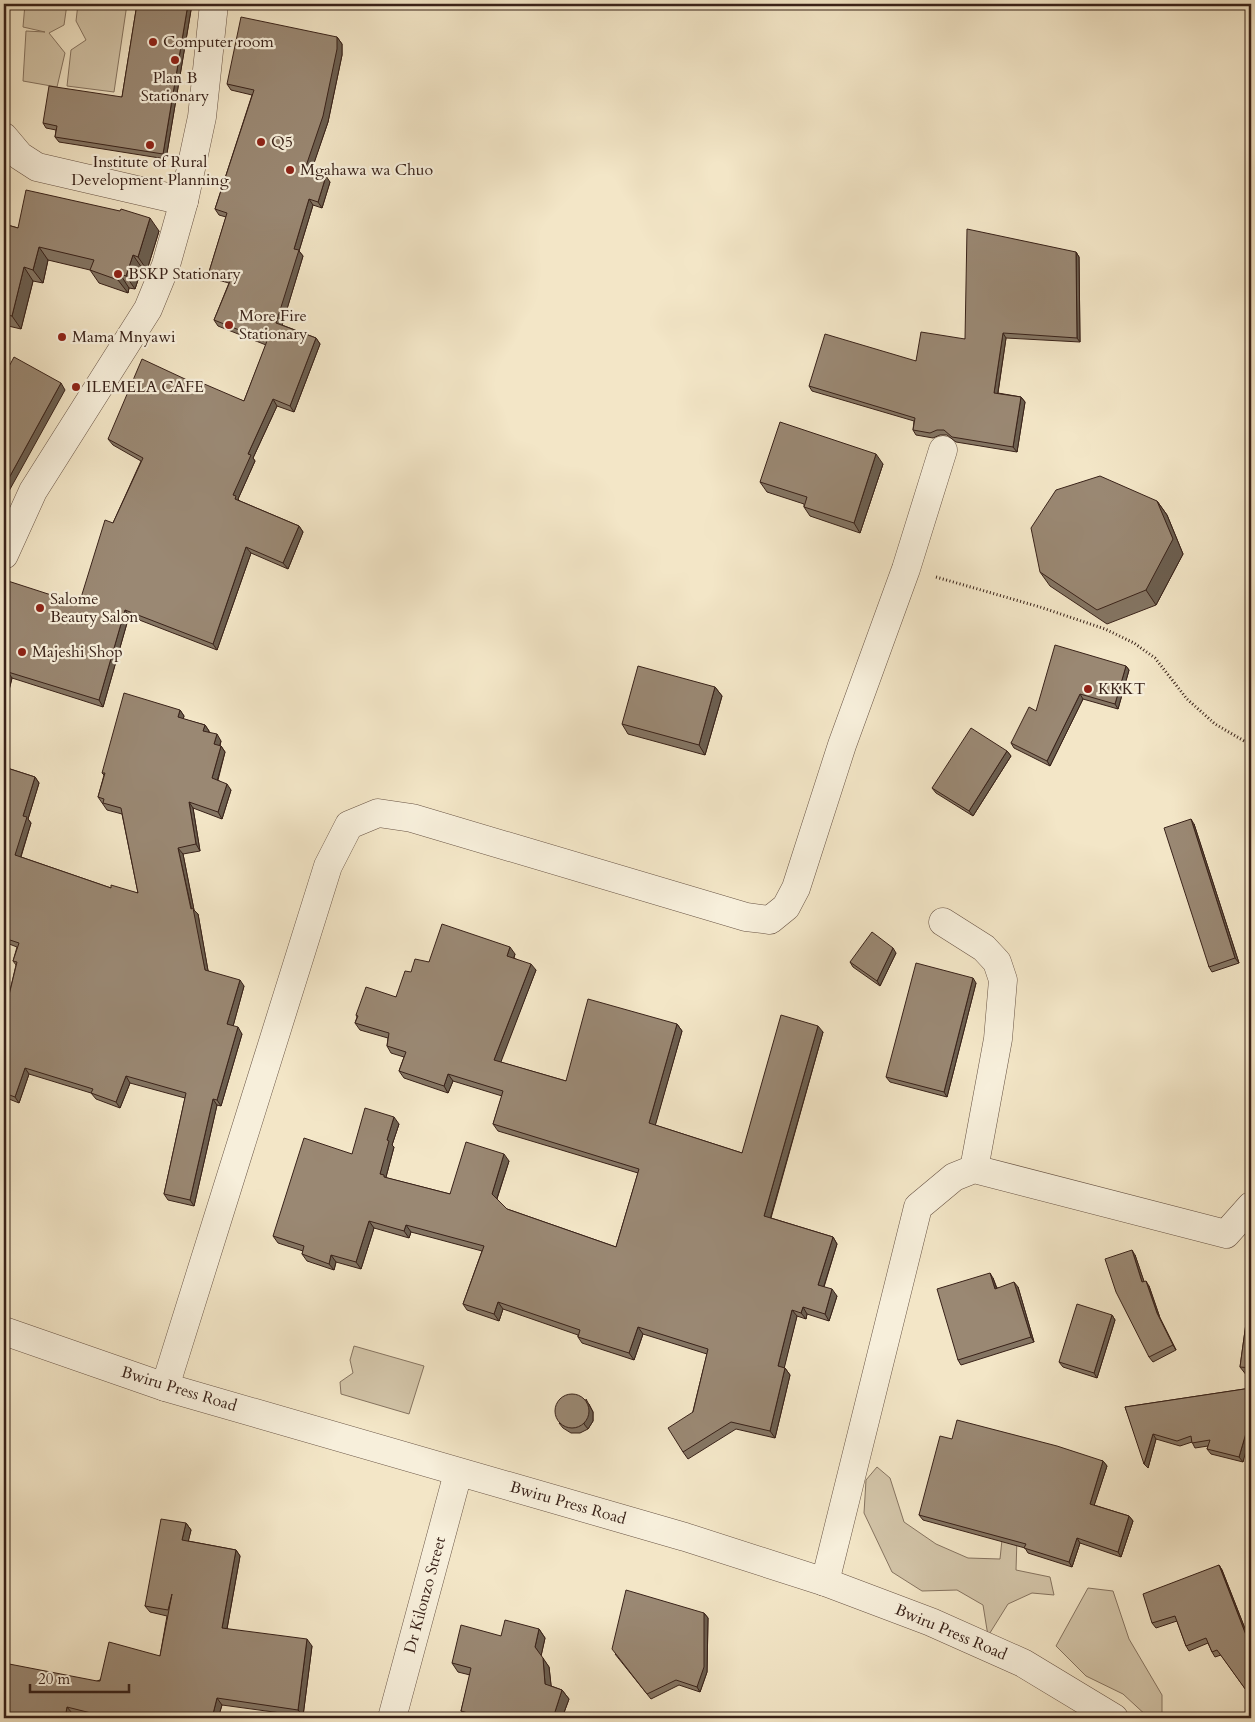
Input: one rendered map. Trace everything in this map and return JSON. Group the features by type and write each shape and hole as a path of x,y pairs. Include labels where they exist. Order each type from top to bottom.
{"street":[{"path":"4,555 33,492 148,309 166,265 184,201 202,117 214,4"},
{"path":"4,137 20,156 37,167 184,201"},
{"path":"165,1387 328,866 349,824 378,813 412,818 746,917 770,920 786,907 796,888 842,745 906,569 943,450"},
{"path":"943,922 984,948 997,962 1003,980 998,1039 974,1169"},
{"path":"825,1582 918,1207 954,1177 974,1169 1226,1234 1251,1206"},
{"name":"Bwiru Press Road","path":"4,1331 165,1387 685,1537 825,1582 931,1622 1023,1663 1114,1718"},
{"name":"Dr Kilonzo Street","path":"392,1718 458,1472"}],"path":[{"path":"906,569 1040,607 1105,629 1134,643 1155,658 1187,698 1215,724 1251,745"}],"shaded area":[{"path":"25,4 67,4 64,25 49,33 65,53 57,87 23,81 26,31 45,32 23,27"},
{"path":"78,4 127,4 114,92 67,86 71,50 86,40 76,21"},
{"path":"354,1346 424,1366 409,1414 341,1394 340,1382 353,1373 350,1360"},
{"path":"877,1467 890,1478 904,1522 936,1544 968,1558 1000,1559 1006,1501 1017,1538 1016,1570 1050,1577 1054,1595 1032,1593 1008,1604 988,1636 983,1605 957,1590 922,1591 892,1572 864,1513 866,1480"},
{"path":"1088,1588 1113,1591 1129,1639 1162,1695 1162,1718 1149,1718 1123,1694 1086,1676 1056,1646"}],"building":[{"path":"137,4 188,4 163,154 55,137 57,126 43,123 49,86 122,97"},
{"path":"241,17 337,37 337,49 323,116 305,169 326,176 318,202 309,199 294,249 299,250 276,323 316,338 290,406 273,399 248,454 251,455 233,495 236,496 235,499 299,526 283,563 246,547 213,644 125,610 99,700 8,672 4,688 4,596 8,581 79,604 105,520 113,523 143,458 108,439 142,359 200,386 202,383 244,401 267,341 214,320 231,279 209,272 227,213 215,209 254,90 227,84"},
{"path":"26,190 120,211 121,209 150,218 138,257 133,255 126,276 120,274 118,280 90,270 94,260 39,247 33,270 24,267 12,316 4,314 4,224 18,228"},
{"path":"967,229 1076,252 1077,338 1003,333 994,393 1021,397 1013,447 952,437 944,430 930,433 913,430 915,418 809,386 825,334 916,361 921,332 965,339"},
{"path":"14,357 61,383 4,487 4,376"},
{"path":"780,422 876,454 854,523 804,507 807,497 760,482"},
{"path":"1100,476 1157,501 1173,539 1146,590 1097,610 1040,572 1031,528 1056,490"},
{"path":"1055,645 1126,666 1115,704 1080,694 1047,761 1011,743 1029,707 1036,711"},
{"path":"638,666 715,687 699,745 622,724"},
{"path":"124,693 180,710 178,717 205,725 203,731 217,734 214,744 221,746 212,778 227,784 218,812 189,802 196,844 178,848 191,909 193,908 205,970 240,980 227,1024 238,1027 217,1100 213,1099 190,1200 164,1194 186,1093 126,1076 116,1102 91,1093 93,1089 25,1068 15,1097 4,1093 4,1016 17,962 13,961 19,943 4,938 4,767 35,777 23,816 27,817 15,855 111,888 111,885 138,893 121,808 103,803 104,799 98,797 105,773 102,773"},
{"path":"971,728 1007,751 969,811 932,788"},
{"path":"1191,819 1235,958 1209,967 1164,828"},
{"path":"442,924 510,947 507,956 531,964 494,1060 566,1081 588,999 677,1024 649,1123 742,1153 781,1015 818,1026 764,1216 833,1237 818,1285 832,1289 825,1314 803,1307 801,1313 792,1310 778,1366 785,1368 770,1431 731,1422 683,1452 668,1428 693,1412 708,1349 638,1327 629,1353 578,1337 580,1330 498,1302 494,1314 463,1304 484,1246 406,1225 404,1231 369,1221 356,1262 331,1255 329,1264 302,1254 304,1246 273,1236 304,1138 352,1154 365,1108 394,1117 380,1174 384,1175 384,1177 450,1194 466,1142 504,1154 492,1194 507,1209 616,1247 639,1169 493,1124 503,1091 448,1074 444,1086 399,1071 406,1052 387,1046 389,1033 355,1023 366,987 396,997 405,971 411,972 415,959 429,962"},
{"path":"872,932 893,948 877,981 850,962"},
{"path":"916,963 973,978 944,1092 886,1077"},
{"path":"1132,1250 1142,1282 1146,1281 1157,1313 1173,1345 1149,1357 1116,1292 1105,1259"},
{"path":"990,1273 995,1289 1014,1282 1031,1337 958,1360 937,1289"},
{"path":"1251,1287 1251,1368 1240,1367"},
{"path":"1077,1304 1112,1315 1094,1373 1059,1362"},
{"path":"1251,1388 1251,1416 1239,1457 1207,1449 1210,1440 1192,1443 1191,1436 1177,1441 1153,1434 1144,1464 1125,1407"},
{"path":"572,1394 579,1395 584,1399 588,1404 588,1418 584,1423 579,1427 572,1428 565,1427 560,1423 556,1418 555,1411 556,1404 560,1399 565,1395"},
{"path":"957,1420 1057,1446 1103,1461 1090,1504 1129,1516 1118,1552 1077,1538 1069,1562 1024,1548 1026,1544 919,1515 940,1436 952,1439"},
{"path":"161,1519 186,1523 182,1540 236,1550 222,1628 307,1639 298,1710 217,1698 212,1718 111,1718 67,1707 65,1718 4,1718 4,1663 100,1681 109,1642 160,1656 172,1594 168,1610 145,1606"},
{"path":"1219,1565 1251,1648 1251,1697 1217,1650 1212,1652 1206,1638 1186,1646 1175,1616 1152,1623 1143,1594"},
{"path":"626,1590 704,1613 704,1667 697,1687 676,1680 647,1694 612,1649"},
{"path":"505,1620 539,1629 535,1647 543,1658 545,1684 562,1690 553,1718 467,1718 468,1713 461,1711 471,1668 452,1663 461,1625 501,1636"}],"place":[{"name":"Computer room","path":"153,42"},
{"name":"Plan B Stationary","path":"175,60"},
{"name":"Q5","path":"261,142"},
{"name":"Institute of Rural Development Planning","path":"150,145"},
{"name":"Mgahawa wa Chuo","path":"290,170"},
{"name":"BSKP Stationary","path":"118,274"},
{"name":"More Fire Stationary","path":"229,325"},
{"name":"Mama Mnyawi","path":"62,337"},
{"name":"ILEMELA CAFE","path":"76,387"},
{"name":"Salome Beauty Salon","path":"40,608"},
{"name":"Majeshi Shop","path":"22,652"},
{"name":"KKKT","path":"1088,689"}]}
